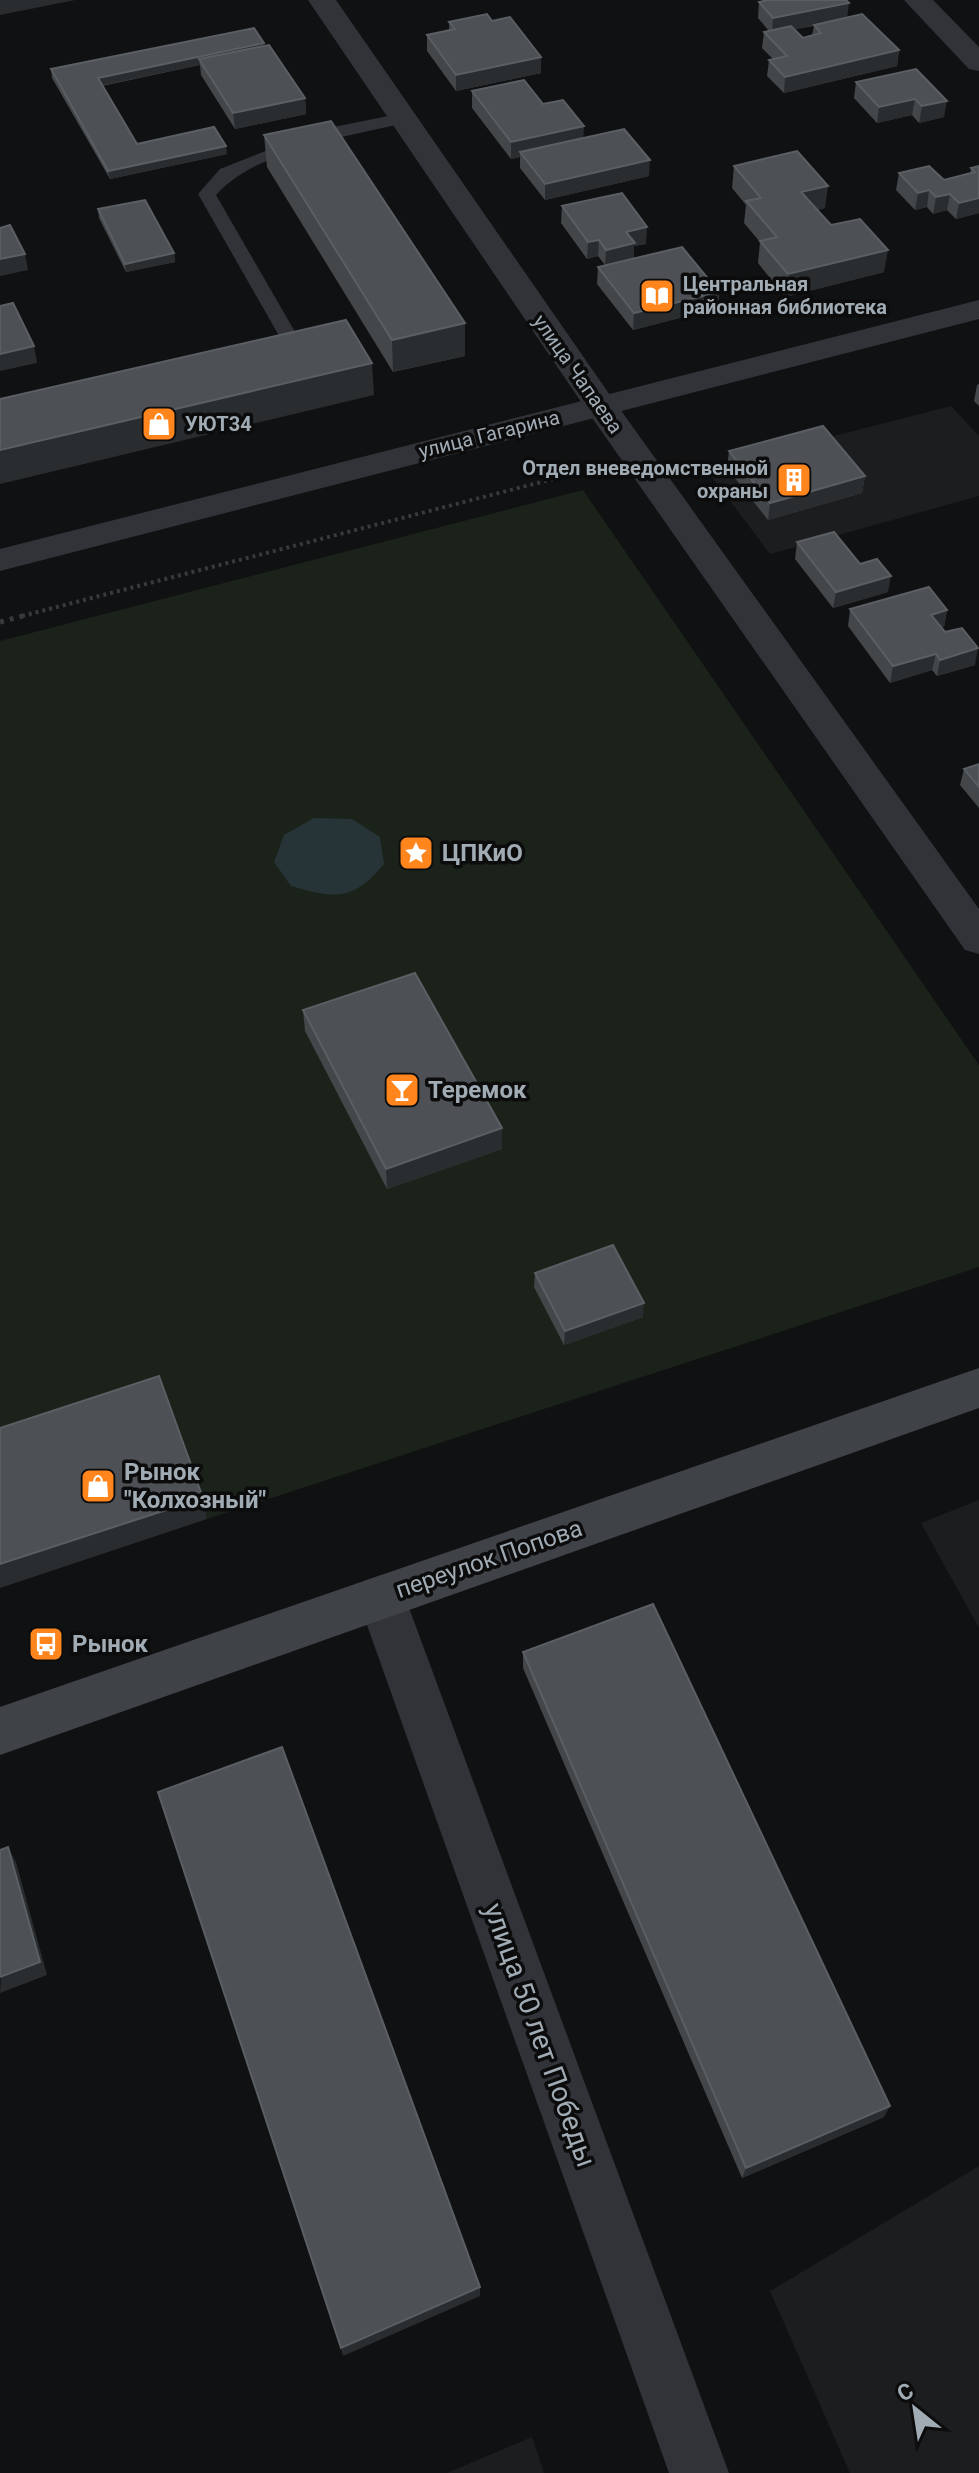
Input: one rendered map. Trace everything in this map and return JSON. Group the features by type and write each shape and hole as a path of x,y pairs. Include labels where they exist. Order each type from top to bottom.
{"main road":[{"name":"переулок Попова","path":"0,1731 979,1388"}],"street":[{"name":"улица Чапаева","path":"322,0 600,405 979,939"},
{"path":"918,0 979,63"},
{"name":"улица Гагарина","path":"0,560 979,309"},
{"name":"улица 50 лет Победы","path":"381,1597 699,2473"}],"lane":[{"path":"247,354 293,344 207,194 226,173 325,134 403,118"}],"path":[{"path":"0,622 592,469"}],"shaded area":[{"path":"951,406 979,436 979,496 770,554 706,469"},
{"name":"ЦПКиО","path":"583,490 979,1065 979,1267 207,1519 164,1399 0,1452 0,641"},
{"path":"314,818 352,819 380,837 384,864 363,885 343,894 332,895 291,886 274,862 284,835"},
{"path":"979,1500 979,1628 921,1523"},
{"path":"979,2166 979,2473 850,2473 770,2291"},
{"path":"532,2437 544,2473 447,2473"}],"building":[{"path":"846,0 849,3 773,18 759,2"},
{"path":"487,14 492,21 510,17 541,57 456,75 427,35 455,29 449,22"},
{"path":"862,14 899,50 785,77 769,60 787,56 764,32 791,26 803,38 821,33 814,25"},
{"path":"254,28 264,43 98,78 137,144 214,127 226,146 108,171 51,69"},
{"path":"269,45 305,98 233,113 199,59"},
{"path":"916,69 947,101 922,106 915,99 879,107 856,82"},
{"path":"524,80 543,104 563,100 584,126 511,142 472,91"},
{"path":"331,121 465,323 392,340 264,135"},
{"path":"624,129 650,160 545,184 520,152"},
{"path":"797,151 828,186 801,192 831,225 860,219 888,250 788,274 760,241 777,237 746,201 761,198 734,166"},
{"path":"929,166 944,180 975,172 971,168 979,166 979,198 959,203 950,194 936,197 929,190 918,193 899,173"},
{"path":"622,193 647,227 626,232 635,243 606,250 599,240 588,242 562,206"},
{"path":"145,200 174,253 125,264 98,209"},
{"path":"10,225 25,254 0,259 0,228"},
{"name":"Центральная районная библиотека","path":"682,247 719,292 634,313 598,267"},
{"path":"13,303 34,346 0,354 0,306"},
{"path":"346,320 372,363 0,450 0,399"},
{"name":"Отдел вневедомственной охраны","path":"823,426 865,476 770,503 729,451"},
{"path":"834,532 860,564 877,559 891,576 836,592 797,542"},
{"path":"929,587 947,610 931,615 945,632 962,628 978,648 940,660 936,654 893,666 850,609"},
{"path":"979,764 979,787 964,769"},
{"name":"Теремок","path":"415,973 502,1128 386,1169 303,1010"},
{"path":"613,1245 644,1303 565,1331 535,1273"},
{"name":"Рынок \"Колхозный\"","path":"159,1376 203,1498 0,1564 0,1428"},
{"path":"653,1604 890,2106 746,2168 523,1652"},
{"path":"282,1747 480,2287 341,2348 158,1792"},
{"path":"8,1847 40,1962 0,1977 0,1850"}],"place":[{"name":"Центральная районная библиотека","path":"657,296"},
{"name":"УЮТ34","path":"159,424"},
{"name":"Отдел вневедомственной охраны","path":"794,480"},
{"name":"ЦПКиО","path":"416,853"},
{"name":"Теремок","path":"402,1090"},
{"name":"Рынок \"Колхозный\"","path":"98,1486"},
{"name":"Рынок","path":"46,1644"}]}
